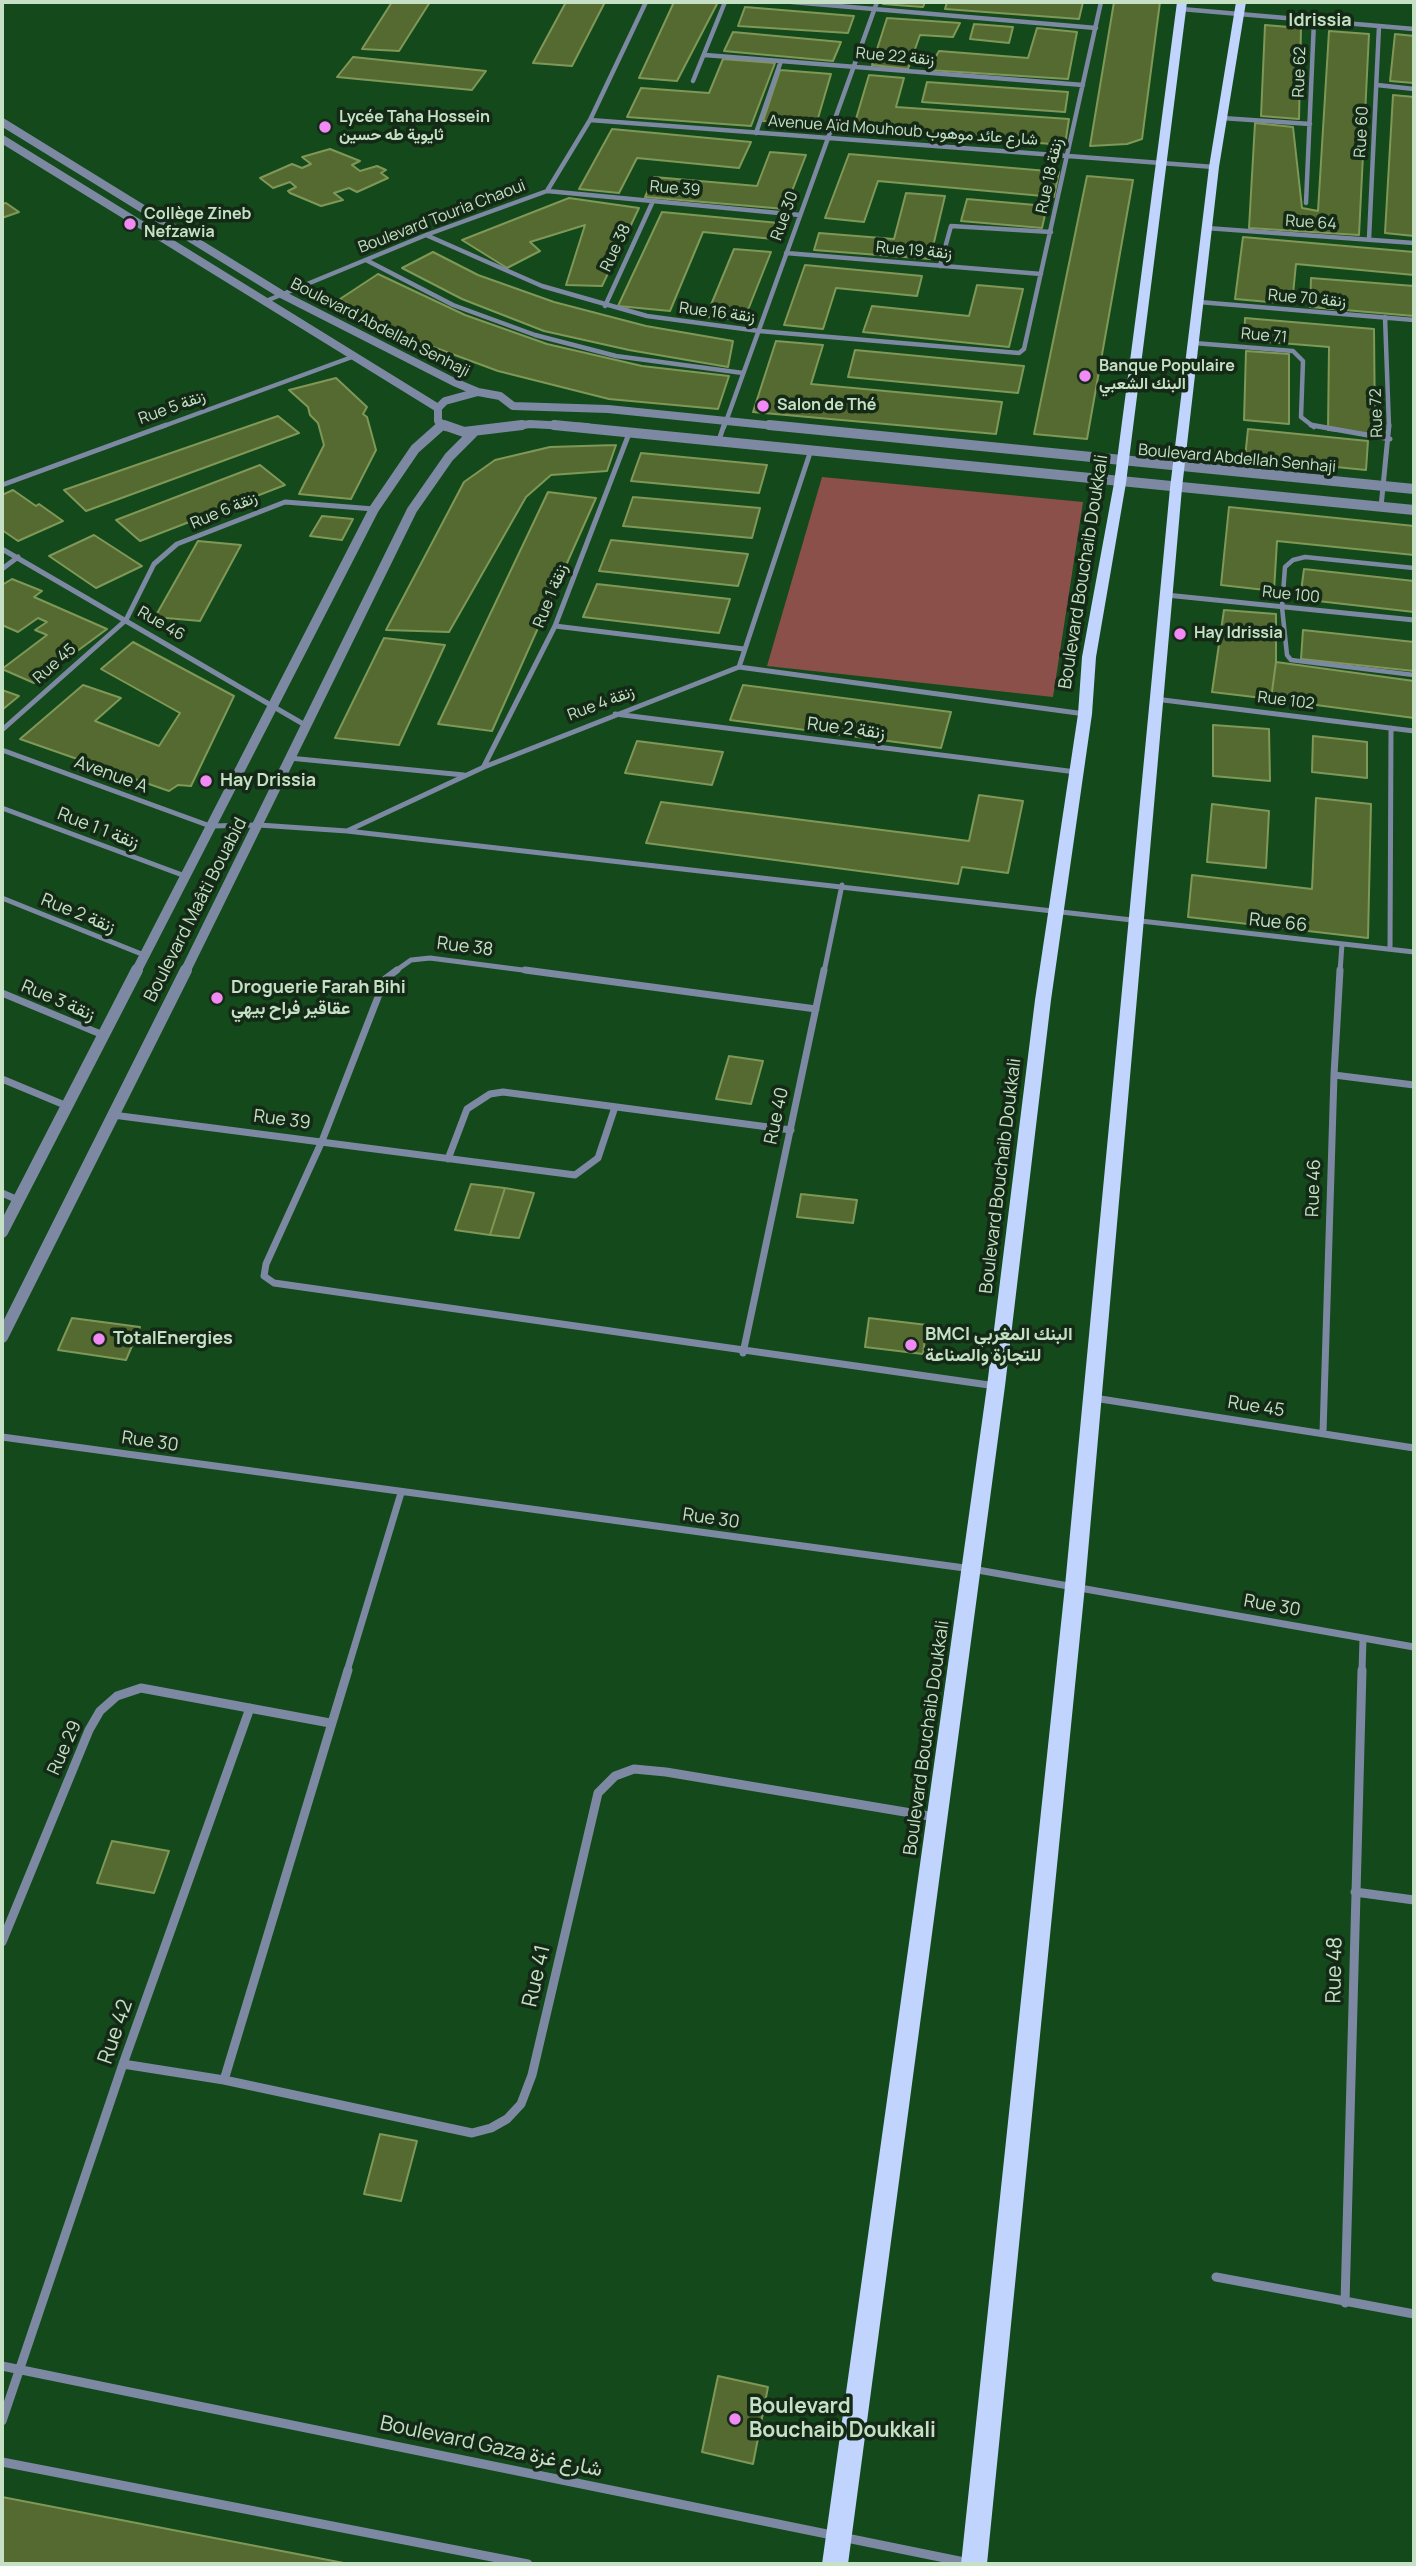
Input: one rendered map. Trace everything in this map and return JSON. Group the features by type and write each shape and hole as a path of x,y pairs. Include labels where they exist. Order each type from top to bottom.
{"main road":[{"name":"Boulevard Bouchaib Doukkali","path":"835,2564 972,1569 1055,912 1085,715 1089,657 1123,462 1182,6"},
{"path":"974,2564 1075,1586 1139,922 1155,699 1176,488 1181,468 1214,167 1240,8"}],"street":[{"name":"Boulevard Touria Chaoui","path":"266,301 426,236 547,191 590,120 646,2"},
{"path":"693,81 725,2"},
{"path":"792,2 1096,28"},
{"name":"Rue 30","path":"719,440 877,2"},
{"name":"Rue 18 زنقة","path":"1019,353 1024,349 1101,2"},
{"path":"1182,6 1240,8 1314,21 1414,29"},
{"name":"Rue 62","path":"1306,203 1314,21"},
{"name":"Rue 60","path":"1368,239 1379,26"},
{"name":"Rue 22 زنقة","path":"705,55 1083,85"},
{"path":"755,132 781,61"},
{"path":"1377,85 1414,89"},
{"name":"Rue 62","path":"1222,118 1310,124"},
{"name":"Avenue Aïd Mouhoub شارع عائد موهوب","path":"590,120 1214,167"},
{"name":"Boulevard Abdellah Senhaji","path":"2,122 281,294 478,392 500,396 513,406 608,409 1181,468 1414,489"},
{"name":"Boulevard Abdellah Senhaji","path":"2,139 352,356 437,412 442,425 455,431 473,433 530,424 631,430 1120,483 1414,510"},
{"name":"Rue 39","path":"547,191 800,215"},
{"name":"Rue 38","path":"605,306 653,201"},
{"path":"940,266 948,229 954,225 1051,232"},
{"name":"Rue 64","path":"1206,228 1414,243"},
{"name":"Rue 16 زنقة","path":"426,236 517,277 605,306 679,321 759,331 1019,353"},
{"name":"Rue 19 زنقة","path":"786,253 1041,274"},
{"path":"366,260 453,305 545,338 616,356 743,373"},
{"name":"Rue 70 زنقة","path":"1199,302 1414,320"},
{"name":"Rue 72","path":"1381,507 1386,486 1390,439 1385,317"},
{"name":"Rue 71","path":"1194,343 1293,351 1303,361 1301,417 1305,422 1325,429 1390,439"},
{"name":"Rue 5 زنقة","path":"2,485 352,356"},
{"path":"437,412 450,398 478,392"},
{"path":"501,427 513,417 513,406"},
{"name":"Boulevard Maâti Bouabid","path":"2,1232 374,509 415,449 442,425"},
{"name":"Rue 1 زنقة","path":"484,766 555,626 631,430"},
{"name":"Boulevard Maâti Bouabid","path":"2,1337 259,825 305,724 412,510 449,457 473,433"},
{"path":"811,450 739,667 1085,715"},
{"name":"Rue 6 زنقة","path":"126,620 154,564 177,544 268,506 285,502 374,509"},
{"name":"Rue 46","path":"2,549 305,724"},
{"path":"2,569 18,557"},
{"name":"Rue 100","path":"1166,595 1414,620"},
{"name":"Rue 45","path":"2,730 126,620"},
{"path":"555,626 744,649"},
{"name":"Rue 4 زنقة","path":"210,827 259,825 347,831 484,766 612,714 739,667"},
{"name":"Rue 102","path":"1155,699 1414,731"},
{"name":"Rue 2 زنقة","path":"612,714 1076,772"},
{"path":"1390,949 1391,728"},
{"name":"Avenue A","path":"2,750 210,827"},
{"path":"289,758 465,775"},
{"name":"Rue 1 زنقة 1","path":"2,807 185,876"},
{"name":"Rue 66","path":"347,831 842,885 1139,922 1414,952"},
{"name":"Rue 40","path":"743,1353 842,885"},
{"name":"Rue 2 زنقة","path":"2,898 145,955"},
{"name":"Rue 46","path":"1323,1433 1334,1075 1342,944"},
{"name":"Rue 38","path":"743,1353 294,1288 274,1283 264,1276 265,1264 322,1141 385,979 411,960 430,958 816,1009"},
{"name":"Rue 3 زنقة","path":"2,993 103,1035"},
{"path":"1334,1075 1414,1085"},
{"path":"2,1079 67,1106"},
{"path":"448,1158 467,1110 489,1094 503,1092 790,1130"},
{"name":"Rue 39","path":"112,1115 575,1175 587,1170 598,1158 615,1107"},
{"path":"2,1193 18,1200"},
{"path":"743,1353 996,1387"},
{"name":"Rue 45","path":"1093,1397 1414,1448"},
{"name":"Rue 30","path":"2,1437 972,1569 1414,1647"},
{"path":"224,2080 401,1493"},
{"name":"Rue 48","path":"1345,2303 1363,1639"},
{"name":"Rue 29","path":"2,1942 89,1730 100,1711 117,1696 141,1688 330,1723"},
{"name":"Rue 42","path":"2,2421 123,2064 250,1709"},
{"name":"Rue 41","path":"123,2064 224,2080 472,2133 491,2128 507,2119 521,2104 532,2075 598,1793 615,1776 634,1769 936,1817"},
{"path":"1355,1892 1414,1900"},
{"path":"1216,2277 1414,2314"},
{"name":"Boulevard Gaza شارع غزة","path":"2,2366 974,2564"},
{"path":"2,2462 528,2564"}],"lane":[{"path":"1414,568 1305,557 1293,560 1285,567 1282,607 1287,655 1291,660 1414,675"}],"shaded area":[{"path":"822,477 1083,502 1053,697 767,666"}],"building":[{"path":"392,2 430,2 399,51 362,49"},
{"path":"566,2 605,2 572,66 533,63"},
{"path":"674,2 718,2 677,81 639,78"},
{"path":"925,2 923,7 883,4"},
{"path":"947,2 1083,2 1079,19 945,9"},
{"path":"1114,2 1160,2 1142,139 1127,144 1090,146"},
{"path":"745,7 854,16 848,33 738,26"},
{"path":"887,18 960,23 953,37 920,35 908,69 872,65"},
{"path":"974,24 1013,27 1009,43 970,39"},
{"path":"1265,25 1301,28 1299,119 1261,116"},
{"path":"1037,28 1077,32 1068,79 928,70 939,51 1028,58"},
{"path":"1329,31 1369,34 1359,235 1249,228 1255,123 1293,127 1302,208 1318,211"},
{"path":"733,32 841,42 833,61 724,51"},
{"path":"1395,34 1414,36 1414,83 1390,81"},
{"path":"353,57 486,71 472,90 337,77"},
{"path":"723,59 775,63 751,126 627,117 641,88 709,93"},
{"path":"780,70 831,74 816,125 763,121"},
{"path":"869,75 904,78 896,107 1069,119 1065,145 853,129"},
{"path":"927,82 1068,92 1065,112 922,102"},
{"path":"1393,95 1414,97 1414,236 1385,233"},
{"path":"612,129 751,142 739,168 637,158 619,193 579,189"},
{"path":"330,149 360,161 352,165 360,171 377,166 386,170 381,173 388,178 357,192 349,188 334,193 343,200 321,206 290,193 288,191 296,187 290,182 273,188 260,178 292,164 302,168 311,164 302,157"},
{"path":"770,152 806,155 785,209 645,197 654,177 757,186"},
{"path":"849,154 1059,172 1054,197 878,181 864,222 825,218"},
{"path":"1087,176 1133,180 1087,439 1034,434"},
{"path":"906,193 945,196 930,259 814,250 819,233 894,239"},
{"path":"569,198 639,208 602,286 566,285 585,225 530,242 540,251 507,268 462,240"},
{"path":"967,199 1047,206 1042,228 961,221"},
{"path":"6,203 19,212 2,218 2,204"},
{"path":"662,212 779,223 773,239 703,232 670,311 618,306"},
{"path":"1243,237 1414,252 1414,275 1296,264 1292,304 1235,299"},
{"path":"734,249 771,252 744,320 706,317"},
{"path":"433,252 478,275 554,302 646,326 733,341 728,367 629,350 544,331 462,299 402,268"},
{"path":"805,265 922,276 917,296 836,288 823,329 784,325"},
{"path":"378,274 465,315 547,344 642,366 729,376 718,409 609,399 498,371 390,331 340,299"},
{"path":"1311,278 1414,286 1414,316 1310,307"},
{"path":"977,285 1023,289 1009,347 863,332 872,306 969,316"},
{"path":"1245,318 1374,329 1375,434 1328,430 1329,347 1244,340"},
{"path":"776,341 823,345 811,384 1002,402 996,434 753,412"},
{"path":"855,350 1024,366 1018,393 848,377"},
{"path":"1246,351 1289,354 1289,424 1244,420"},
{"path":"336,378 367,407 363,414 367,417 376,450 351,499 299,494 324,445 318,423 310,415 308,407 289,390"},
{"path":"278,416 299,433 86,511 64,490"},
{"path":"1248,429 1368,441 1366,470 1245,458"},
{"path":"616,445 607,471 551,475 526,497 449,632 386,630 464,482 495,460 550,447"},
{"path":"641,453 767,465 759,493 631,481"},
{"path":"260,465 285,485 140,541 116,520"},
{"path":"13,490 63,521 18,541 2,530 2,495"},
{"path":"548,492 596,498 492,731 438,724"},
{"path":"633,497 760,508 752,538 623,526"},
{"path":"1229,507 1414,526 1414,555 1277,541 1274,591 1221,585"},
{"path":"322,516 353,519 342,540 310,536"},
{"path":"94,535 142,566 96,588 49,556"},
{"path":"611,540 748,554 738,586 599,571"},
{"path":"198,541 241,545 200,621 155,617"},
{"path":"1304,569 1414,581 1414,612 1300,599"},
{"path":"12,579 42,591 34,597 107,629 34,683 2,669 47,635 35,630 47,622 38,618 18,632 2,625 2,585"},
{"path":"597,584 730,599 719,633 583,617"},
{"path":"1224,610 1276,614 1276,662 1271,699 1212,692"},
{"path":"1303,630 1414,642 1414,671 1301,659"},
{"path":"384,638 445,645 399,745 335,738"},
{"path":"133,642 234,696 191,786 178,785 169,791 20,739 83,685 121,698 95,721 159,746 180,713 101,669"},
{"path":"1276,662 1414,681 1414,718 1271,699"},
{"path":"743,685 951,712 941,748 730,720"},
{"path":"2,690 19,696 2,710"},
{"path":"1213,725 1269,729 1270,781 1213,776"},
{"path":"1313,736 1367,742 1367,778 1312,772"},
{"path":"637,741 723,752 712,785 625,773"},
{"path":"979,795 1023,801 1008,873 962,867 958,884 646,843 661,802 969,841"},
{"path":"1316,798 1371,804 1368,938 1188,917 1192,875 1312,889"},
{"path":"1212,804 1269,811 1266,868 1207,862"},
{"path":"729,1056 763,1061 751,1104 716,1099"},
{"path":"471,1184 505,1188 490,1235 455,1230"},
{"path":"505,1188 534,1193 519,1238 490,1235"},
{"path":"801,1194 857,1200 853,1223 797,1217"},
{"name":"TotalEnergies","path":"72,1318 140,1327 126,1360 58,1350"},
{"path":"869,1318 927,1325 923,1354 865,1347"},
{"path":"112,1841 169,1851 154,1893 97,1883"},
{"path":"380,2134 417,2141 401,2201 364,2194"},
{"name":"Boulevard Bouchaib Doukkali","path":"718,2376 768,2387 753,2464 702,2452"},
{"path":"2,2497 349,2564 2,2564"}],"place":[{"name":"Lycée Taha Hossein ثايوية طه حسين","path":"325,127"},
{"name":"Collège Zineb Nefzawia","path":"130,224"},
{"name":"Banque Populaire البنك الشعبي","path":"1085,376"},
{"name":"Salon de Thé","path":"763,406"},
{"name":"Hay Idrissia","path":"1180,634"},
{"name":"Hay Drissia","path":"206,781"},
{"name":"Droguerie Farah Bihi عقاقير فراح بيهي","path":"217,998"},
{"name":"TotalEnergies","path":"99,1339"},
{"name":"BMCI البنك المغربي للتجارة والصناعة","path":"911,1345"},
{"name":"Boulevard Bouchaib Doukkali","path":"735,2419"}],"district":[{"name":"Idrissia","path":"1320,21"}]}
